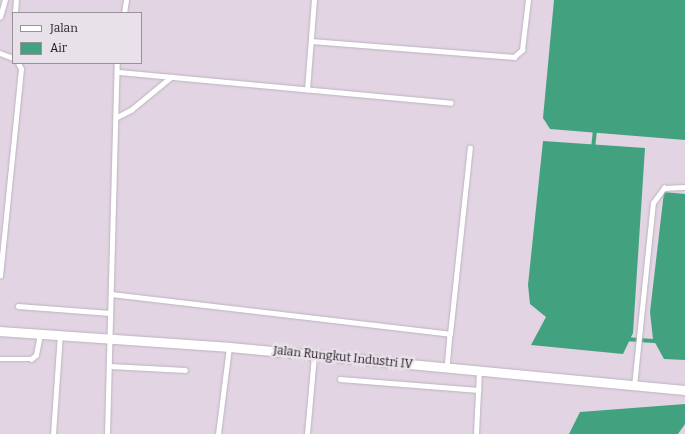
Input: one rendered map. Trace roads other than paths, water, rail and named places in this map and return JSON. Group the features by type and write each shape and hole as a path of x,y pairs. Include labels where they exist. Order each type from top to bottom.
{"street":[{"name":"Jalan Rungkut Industri IV","path":"0,331 40,335 229,346 683,390"}],"lane":[{"path":"0,17 5,0"},
{"path":"15,12 16,0"},
{"path":"124,12 126,0"},
{"path":"307,90 314,0"},
{"path":"311,41 514,58 522,50 528,0"},
{"path":"0,53 12,58"},
{"path":"0,276 21,69 18,64"},
{"path":"107,434 117,117 117,64"},
{"path":"118,72 451,103"},
{"path":"117,117 171,77"},
{"path":"447,368 470,148"},
{"path":"634,386 653,204 664,188 685,187"},
{"path":"111,294 450,334"},
{"path":"18,306 110,314"},
{"path":"0,359 31,359 36,355 40,335"},
{"path":"53,434 60,335"},
{"path":"218,434 229,346"},
{"path":"307,434 314,355"},
{"path":"110,366 185,370"},
{"path":"476,434 479,371"},
{"path":"340,379 479,390"}],"water":[{"path":"554,0 685,0 685,140 550,129 543,118"},
{"path":"543,141 645,148 633,333 623,354 531,345 546,317 530,304 528,285"},
{"path":"664,192 685,194 685,360 664,359 653,339 650,312"},
{"path":"685,404 685,424 678,434 569,434 580,412"}],"waterway":[{"path":"593,149 595,129"},
{"path":"625,339 657,341"}]}
